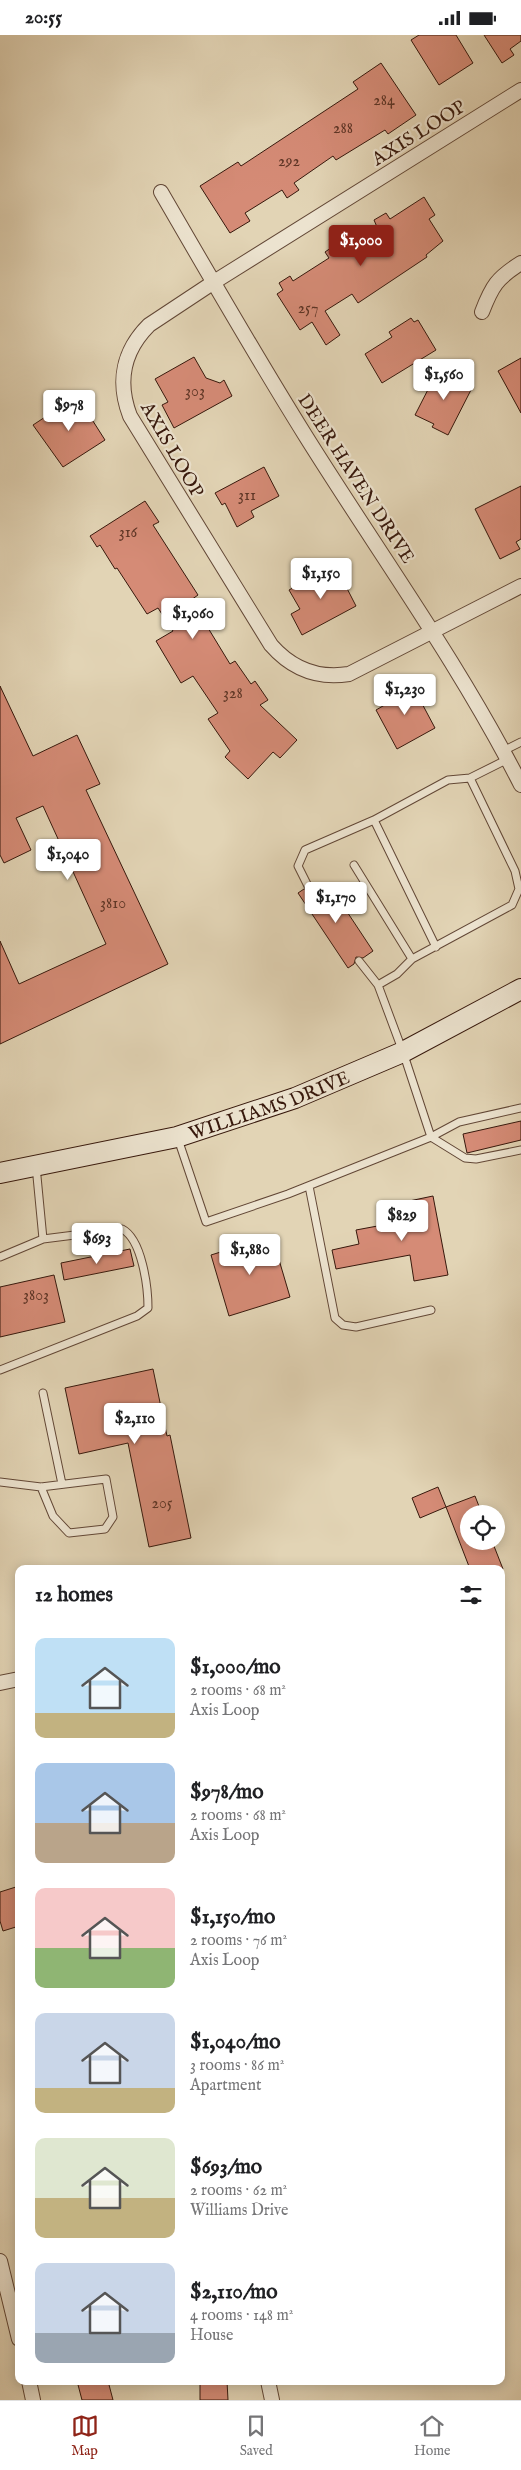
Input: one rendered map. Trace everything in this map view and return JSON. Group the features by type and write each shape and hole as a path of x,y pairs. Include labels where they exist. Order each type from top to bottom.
{"main road":[{"name":"WILLIAMS DRIVE","path":"0,1173 177,1137 295,1097 404,1052 521,989"}],"street":[{"name":"AXIS LOOP","path":"521,90 214,282 149,325 141,333 128,355 124,367 125,403 137,429 271,645 290,662 311,673 337,676 360,669 521,586"},
{"name":"DEER HAVEN DRIVE","path":"161,191 306,436 434,631 506,755 521,785"},
{"path":"482,313 491,287 521,263"},
{"path":"0,1683 15,1680"},
{"path":"0,2261 15,2323"},
{"path":"30,2385 33,2400"},
{"path":"269,2385 272,2400"}],"lane":[{"path":"308,886 298,866 306,850 374,820 448,780 470,778 506,755 521,742"},
{"path":"378,985 397,973 412,959 512,905 519,889 515,871 470,778"},
{"path":"374,820 436,947"},
{"path":"354,865 412,959"},
{"path":"359,961 378,985 404,1052 431,1137 465,1158 476,1159 521,1150"},
{"path":"177,1137 206,1222 309,1185 431,1137 459,1122 521,1108"},
{"path":"36,1166 43,1239"},
{"path":"309,1185 335,1318 343,1325 356,1327 431,1309"},
{"path":"0,1257 43,1239 122,1229 127,1231 138,1247 148,1308 137,1316 0,1370"},
{"path":"43,1393 62,1484"},
{"path":"0,1482 41,1487 106,1479 113,1517 105,1529 69,1533 53,1517 41,1487"}],"building":[{"path":"419,35 456,35 473,63 439,85 411,40"},
{"path":"484,35 521,35 521,41 510,49 514,55 502,63"},
{"path":"381,63 416,115 388,134 385,130 336,160 333,156 294,183 299,190 287,198 282,190 245,213 250,221 230,233 200,186 238,162 241,166 358,89 353,82"},
{"path":"424,197 435,215 429,219 443,241 426,255 427,257 358,303 352,294 325,311 340,335 326,345 312,322 300,330 277,294 283,290 279,283 290,276 293,281 329,258 325,252 341,241 345,247 377,227 374,220 386,213 390,219"},
{"path":"411,318 414,322 418,320 436,350 382,383 365,354 392,337 389,332"},
{"path":"194,357 206,378 220,383 224,380 232,396 174,428 162,405 168,402 155,379"},
{"path":"521,358 521,413 498,371"},
{"path":"439,368 473,386 448,435 432,427 434,424 415,415"},
{"path":"77,396 105,440 63,467 33,425"},
{"path":"264,467 279,496 251,511 254,517 237,527 225,503 222,505 215,493"},
{"path":"521,486 521,539 516,542 520,549 500,559 475,509"},
{"path":"145,501 159,522 153,525 198,595 191,600 230,664 235,661 251,684 255,681 268,700 260,705 297,740 280,758 273,752 248,779 225,757 230,751 208,719 218,713 193,676 181,683 156,641 173,631 158,608 147,614 117,568 115,569 100,545 97,547 90,536"},
{"path":"335,565 356,606 302,635 291,614 300,609 289,590"},
{"path":"410,681 435,728 397,749 376,710 395,699 391,692"},
{"path":"0,686 33,756 77,735 100,784 86,790 168,964 0,1044 0,941 19,984 106,944 43,806 16,818 31,850 4,863 0,855"},
{"path":"314,882 320,892 330,886 373,951 363,958 356,957 354,964 348,968 298,893 304,889 311,890"},
{"path":"521,1121 521,1140 467,1153 463,1134"},
{"path":"433,1196 448,1275 414,1281 410,1255 336,1269 332,1250 359,1244 356,1230 399,1222 395,1204"},
{"path":"272,1236 290,1297 229,1316 211,1255"},
{"path":"130,1249 134,1266 64,1280 61,1263"},
{"path":"54,1275 65,1322 0,1337 0,1287"},
{"path":"153,1369 167,1436 170,1435 191,1538 149,1547 128,1443 79,1454 65,1388"},
{"path":"438,1487 446,1507 420,1518 412,1498"},
{"path":"475,1496 478,1505 460,1505 460,1543 446,1507"},
{"path":"463,1550 496,1550 501,1565 468,1565"},
{"path":"15,1887 15,1927 3,1931 0,1921 0,1892"},
{"path":"78,2385 109,2385 113,2400 82,2400"},
{"path":"200,2385 227,2385 228,2400 200,2400"}]}
